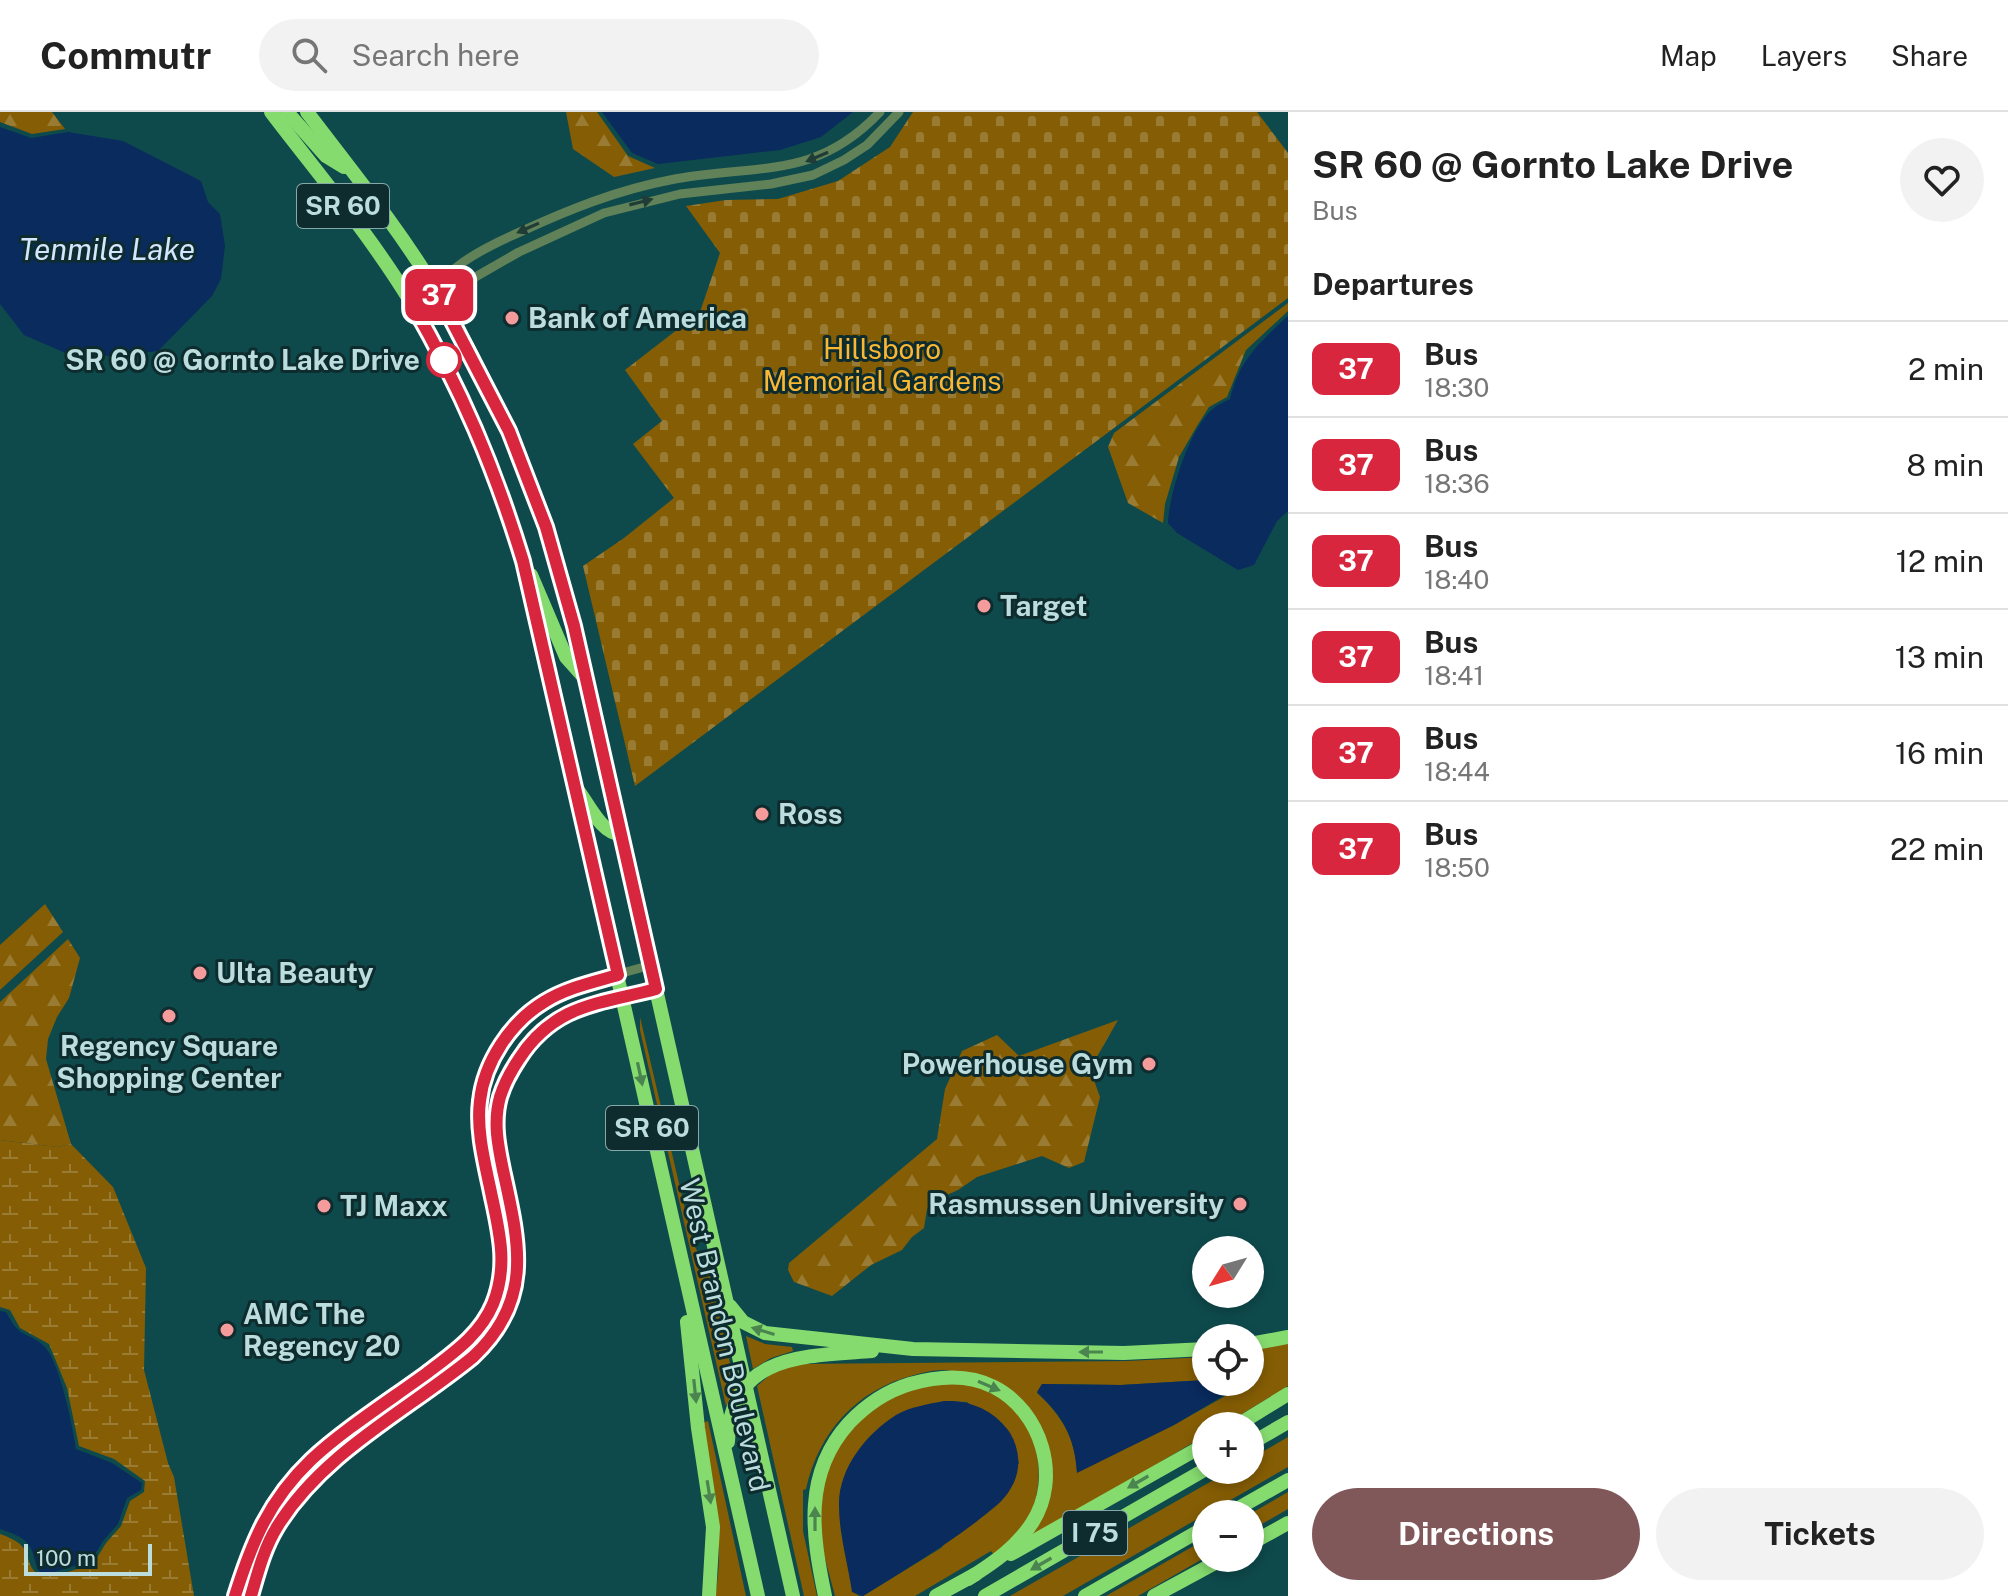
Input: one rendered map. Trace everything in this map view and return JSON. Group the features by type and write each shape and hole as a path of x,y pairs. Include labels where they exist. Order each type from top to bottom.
{"highway":[{"name":"West Brandon Boulevard","path":"271,112 367,238 412,304 460,392 481,438 508,512 523,561 758,1596"},
{"path":"287,112 326,156 352,171"},
{"name":"West Brandon Boulevard","path":"307,112 437,292 486,383 528,477 561,576 793,1596"},
{"path":"523,561 537,584 566,657 585,678"},
{"path":"572,782 607,830 614,835 621,834"},
{"path":"681,1258 698,1428 713,1527 709,1596"},
{"path":"727,1299 743,1322 765,1333 913,1349 1109,1353 1192,1350"},
{"path":"1264,1341 1288,1337"},
{"path":"728,1463 731,1417 745,1387 775,1364 795,1357 913,1349"},
{"path":"825,1596 815,1540 814,1513 816,1487 830,1447 856,1416 874,1401 897,1388 947,1376 992,1385 1012,1398 1037,1431 1044,1453 1046,1478 1043,1498 1034,1520 998,1559 968,1579"},
{"path":"1259,1412 1288,1394"},
{"path":"1264,1436 1288,1422"},
{"path":"936,1596 1192,1452"},
{"name":"I 75","path":"985,1596 1192,1477"},
{"path":"1253,1500 1288,1480"},
{"path":"1264,1536 1288,1523"},
{"name":"I 75","path":"1085,1596 1192,1535"},
{"path":"1154,1596 1198,1572"}],"street":[{"path":"437,292 449,273 486,249 570,209 670,180 712,173 774,169 803,162 848,141 880,112"},
{"path":"412,304 437,292 458,287 519,252 604,213 680,194 788,182 823,171 867,145 899,112"},
{"path":"235,1596 263,1520 283,1490 311,1459 475,1333 494,1301 503,1259 482,1150 479,1103 495,1055 515,1027 544,1002 561,993 651,965"},
{"path":"251,1596 263,1555 276,1529 294,1502 321,1472 459,1368 500,1328 514,1296 519,1260 496,1129 500,1097 513,1068 529,1045 553,1023 582,1008 656,989"},
{"path":"496,1216 512,1213"},
{"path":"449,1356 459,1368"},
{"path":"263,1520 276,1529"}],"green space":[{"path":"0,112 52,112 65,129 32,134 0,122"},
{"path":"566,112 597,112 628,156 655,168 614,177 573,149"},
{"name":"Hillsboro Memorial Gardens","path":"913,112 1257,112 1288,153 1288,298 635,786 583,566 674,498 633,444 662,421 625,370 700,312 720,253 686,206 726,200 778,199 838,181 890,147"},
{"path":"1288,303 1288,311 1246,350 1227,397 1209,407 1179,457 1165,504 1163,523 1128,503 1108,447 1114,433"},
{"path":"45,904 63,932 0,990 0,945"},
{"path":"68,939 80,958 69,998 48,1039 46,1059 71,1144 57,1147 0,1140 0,1002"},
{"path":"640,1017 693,1243 710,1276 736,1389 726,1406 640,1030"},
{"path":"1118,1020 1090,1069 1100,1097 1084,1162 1069,1168 1042,1156 977,1177 938,1199 927,1209 924,1228 902,1250 871,1265 832,1296 794,1282 788,1270 789,1263 937,1139 945,1089 962,1051 997,1035 1019,1056"},
{"path":"0,1140 57,1147 71,1144 113,1187 146,1268 144,1370 174,1477 194,1596 0,1596 0,1534 25,1549 31,1565 40,1576 55,1576 93,1564 121,1526 130,1501 144,1492 145,1481 114,1459 79,1446 67,1388 49,1344 20,1328 10,1310 0,1307"},
{"path":"746,1336 765,1344 792,1347 793,1351 771,1358 753,1369"},
{"path":"1288,1343 1288,1386 1245,1412 1197,1412 1225,1396 1264,1396 1264,1348"},
{"path":"1192,1358 1192,1381 1121,1385 1042,1384 1037,1393 1066,1428 1077,1472 1192,1415 1192,1443 1033,1537 1031,1533 1048,1497 1032,1416 947,1370 893,1382 874,1391 843,1416 820,1449 812,1468 803,1490 803,1531 817,1596 804,1596 757,1386 771,1374 797,1364"},
{"path":"944,1382 987,1390 1021,1417 1036,1448 1038,1466 1035,1502 1028,1519 994,1555 991,1551 915,1596 863,1596 941,1548 1019,1463 1013,1439 967,1402 944,1401 852,1591 859,1596 835,1596 823,1551 819,1516 823,1487 835,1454 855,1426 881,1403 908,1389"},
{"path":"708,1421 746,1596 715,1596 719,1553 714,1488 703,1423"},
{"path":"1288,1437 1288,1467 1264,1481 1264,1451"},
{"path":"1206,1484 1258,1484 1230,1500 1192,1500 1192,1522 1063,1596 1010,1596"},
{"path":"1288,1492 1288,1509 1264,1523 1264,1506"},
{"path":"1192,1547 1192,1565 1138,1596 1106,1596"}],"water":[{"path":"602,112 853,112 821,137 780,150 658,164 632,153"},
{"name":"Tenmile Lake","path":"0,127 31,138 68,132 123,141 201,181 208,202 220,214 225,246 221,279 212,296 158,351 116,356 70,355 24,335 0,304"},
{"path":"1288,316 1288,511 1277,521 1254,565 1238,570 1177,533 1168,523 1169,510 1182,461 1197,429 1214,408 1230,399 1245,362"},
{"path":"0,1311 6,1312 19,1331 49,1352 64,1394 76,1449 112,1463 142,1483 141,1490 127,1498 118,1524 91,1561 54,1572 40,1572 27,1543 17,1535 0,1529"},
{"path":"1192,1381 1192,1396 1223,1396 1174,1425 1077,1473 1074,1449 1066,1428 1037,1392 1042,1384 1121,1385"},
{"path":"944,1401 979,1407 1002,1423 1017,1451 1015,1481 1000,1502 949,1542 863,1596 852,1592 839,1517 840,1492 849,1466 874,1432 896,1415"}],"bus line":[{"name":"37","path":"235,1596 263,1520 283,1490 311,1459 461,1346 486,1318 501,1277 503,1259 502,1241 482,1150 479,1103 483,1086 503,1042 528,1014 561,993 618,975 523,561 508,512 481,438 460,392 412,304 437,292 509,431 546,527 574,626 656,989 582,1008 567,1015 540,1033 521,1055 500,1097 497,1112 498,1145 519,1260 514,1296 500,1328 473,1357 321,1472 294,1502 276,1529 263,1555 251,1596"}],"place":[{"name":"Bank of America","path":"512,318"},
{"name":"SR 60 @ Gornto Lake Drive","path":"444,360"},
{"name":"Target","path":"984,606"},
{"name":"Ross","path":"762,814"},
{"name":"Ulta Beauty","path":"200,973"},
{"name":"Regency Square Shopping Center","path":"169,1016"},
{"name":"Powerhouse Gym","path":"1149,1064"},
{"name":"Rasmussen University","path":"1240,1204"},
{"name":"TJ Maxx","path":"324,1206"},
{"name":"AMC The Regency 20","path":"227,1330"}]}
